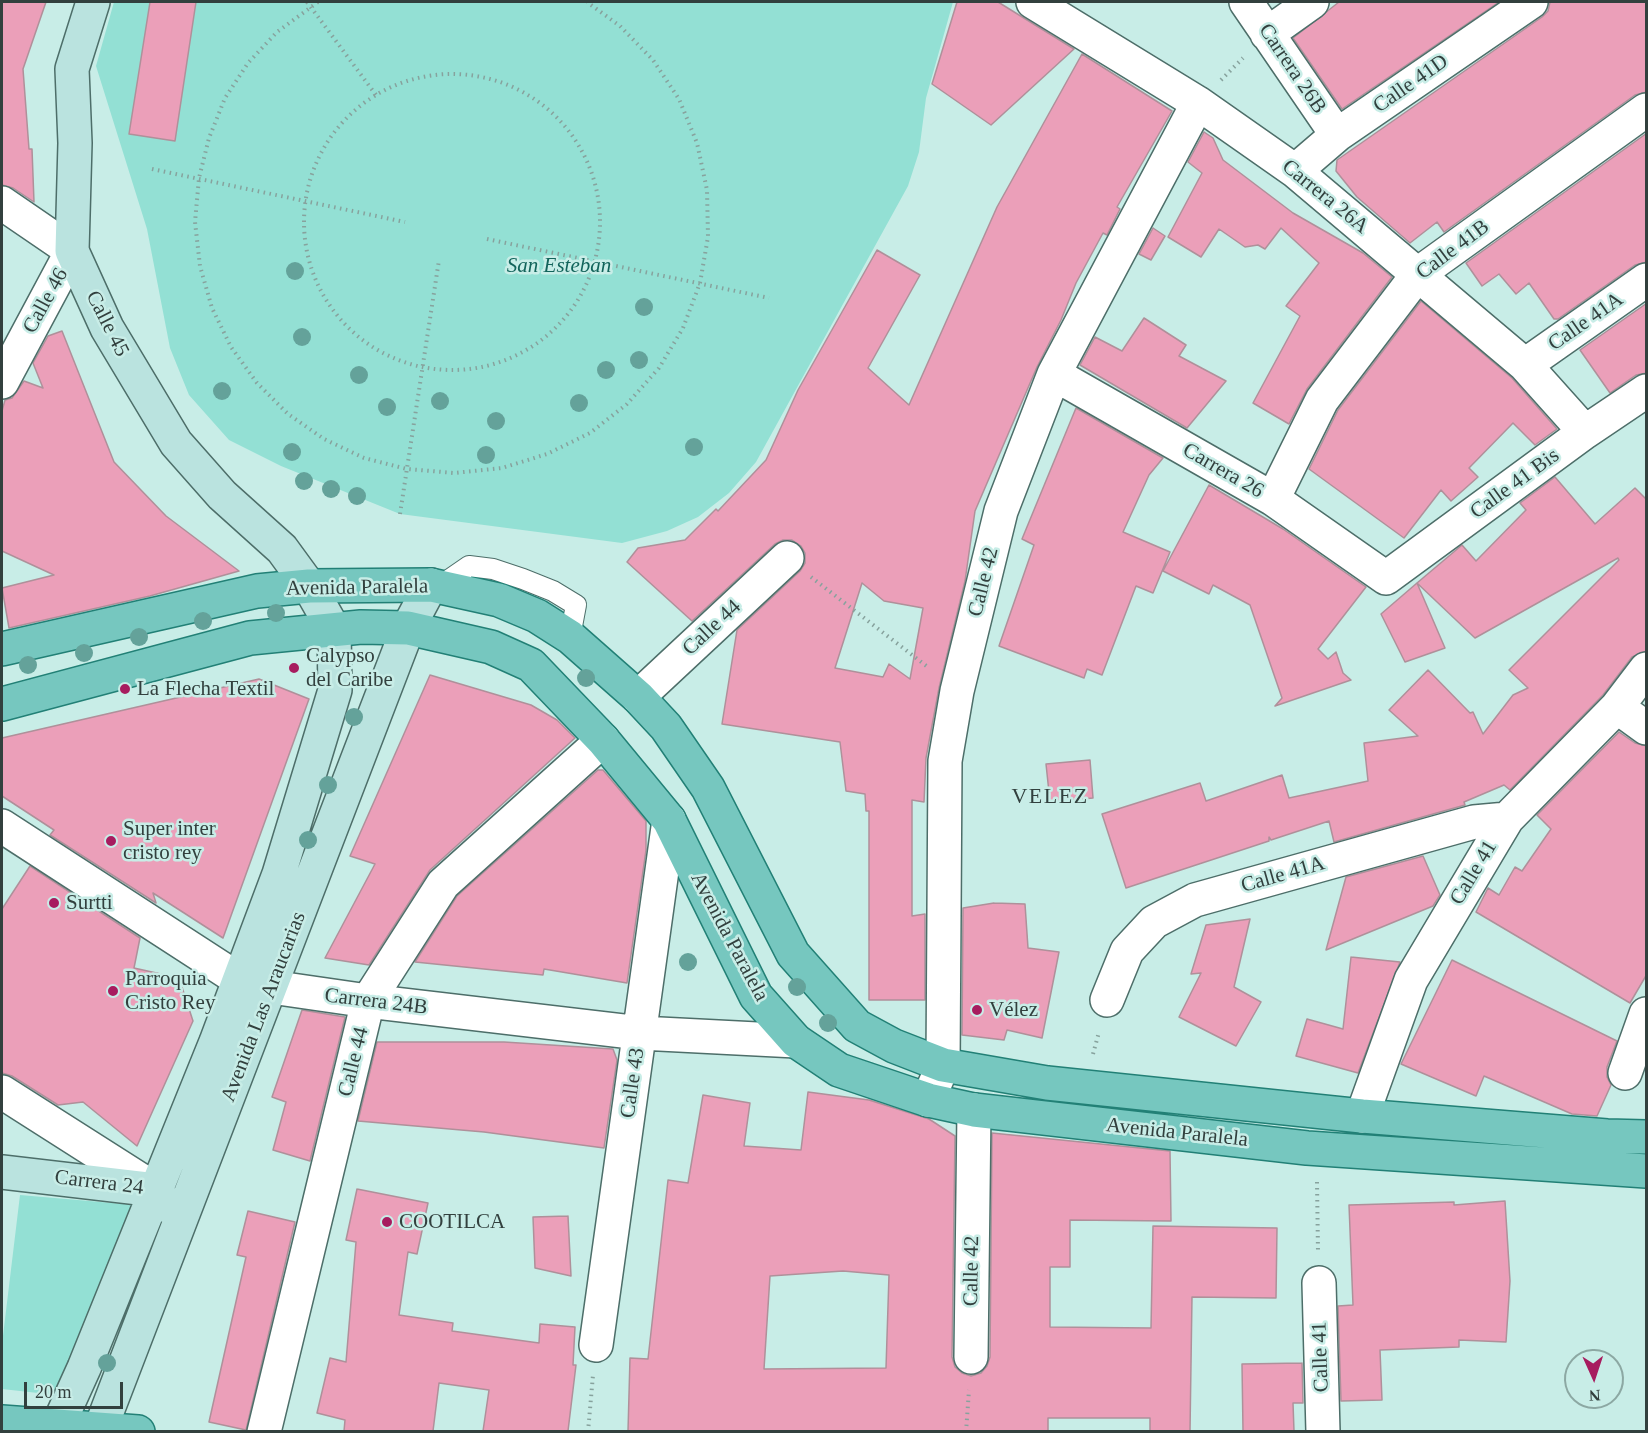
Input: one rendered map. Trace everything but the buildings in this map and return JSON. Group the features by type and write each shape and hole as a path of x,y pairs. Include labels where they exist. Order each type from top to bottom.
{"main road":[{"name":"Calle 45","path":"93,2 72,69 75,143 72,251 107,328 176,443 222,495 282,549 309,586"},
{"name":"Avenida Paralela","path":"2,649 257,591 309,586 436,586 499,600 537,616 570,637 638,697 666,727 708,788 793,954 856,1026 894,1046 943,1065 1085,1088 1362,1116 1607,1136 1647,1137"},
{"name":"Avenida Las Araucarias","path":"58,1429 216,1042 279,874 335,690 334,630 309,586"},
{"name":"Avenida Las Araucarias","path":"101,1429 408,628 436,586"},
{"name":"Avenida Paralela","path":"2,704 250,638 362,627 408,628 491,647 531,665 603,740 669,820 756,996 796,1041 839,1070 928,1100 974,1110 1317,1148 1647,1171"},
{"name":"Carrera 24","path":"2,1172 156,1190 180,1224"},
{"path":"2,1422 58,1429 138,1431"}],"street":[{"name":"Carrera 26A","path":"1033,2 1198,104 1295,171 1525,365 1585,432"},
{"name":"Carrera 26B","path":"1246,2 1337,135"},
{"path":"1267,34 1311,2"},
{"name":"Calle 41D","path":"1295,171 1337,135 1531,2"},
{"name":"Calle 42","path":"928,1100 943,1065 945,762 957,691 1001,511 1054,374 1198,104"},
{"name":"Calle 41B","path":"1273,499 1322,400 1418,274 1647,110"},
{"path":"2,203 72,251"},
{"name":"Calle 46","path":"2,382 72,251"},
{"name":"Calle 41A","path":"1525,365 1647,280"},
{"name":"Carrera 26","path":"1054,374 1273,499 1386,578"},
{"name":"Calle 41 Bis","path":"1386,578 1585,432 1647,391"},
{"name":"Calle 44","path":"638,697 787,558"},
{"name":"Calle 41","path":"1362,1116 1411,980 1507,819 1617,707 1647,669"},
{"path":"1617,707 1647,728"},
{"name":"Calle 44","path":"264,1431 368,1002 443,884 603,740"},
{"name":"Calle 41A","path":"1107,1000 1127,951 1154,922 1195,900 1474,822 1507,819"},
{"name":"Calle 43","path":"596,1346 669,820"},
{"name":"Carrera 24B","path":"2,826 238,979 271,987 368,1002 640,1033 796,1041"},
{"path":"1625,1073 1647,1014"},
{"path":"2,1092 156,1190"},
{"name":"Calle 42","path":"971,1356 974,1110"},
{"name":"Calle 41","path":"1319,1283 1323,1431"}],"path":[{"path":"318,2 308,4 248,63 231,90 209,138 199,178 195,222 200,266 212,308 231,348 257,383 288,414 315,433 364,458 407,469 454,473 502,468 547,454 590,433 627,404 659,368 683,328 700,283 708,237 707,190 697,143 679,99 653,60 620,26 587,2"},
{"path":"308,4 376,96"},
{"path":"1198,104 1267,34"},
{"path":"460,75 490,80 517,90 542,105 563,125 575,141 593,175 599,204 600,233 595,261 585,287 571,311 552,331 530,348 504,360 478,368 450,370 423,367 399,360 376,349 356,335 333,310 313,274 306,250 303,226 304,201 311,175 322,151 336,129 355,110 376,96 403,83 431,76 460,75"},
{"path":"152,169 405,222"},
{"path":"487,239 769,298"},
{"path":"400,514 439,260"},
{"path":"787,558 957,691"},
{"path":"1085,1088 1107,1000"},
{"path":"1317,1148 1319,1283"},
{"path":"588,1431 596,1346"},
{"path":"966,1431 971,1356"}],"green space":[{"name":"San Esteban","path":"114,2 953,2 926,98 919,152 908,186 756,462 729,493 698,517 667,531 622,543 400,514 281,466 229,440 189,395 170,348 147,229 96,66"},
{"path":"20,1195 135,1205 65,1396 2,1389 2,1344"}],"place":[{"name":"Calypso del Caribe","path":"294,668"},
{"name":"La Flecha Textil","path":"125,689"},
{"name":"Super inter cristo rey","path":"111,841"},
{"name":"Surtti","path":"54,903"},
{"name":"Parroquia Cristo Rey","path":"113,991"},
{"name":"Vélez","path":"977,1010"},
{"name":"COOTILCA","path":"387,1222"}],"district":[{"name":"VELEZ","path":"1050,797"}]}
